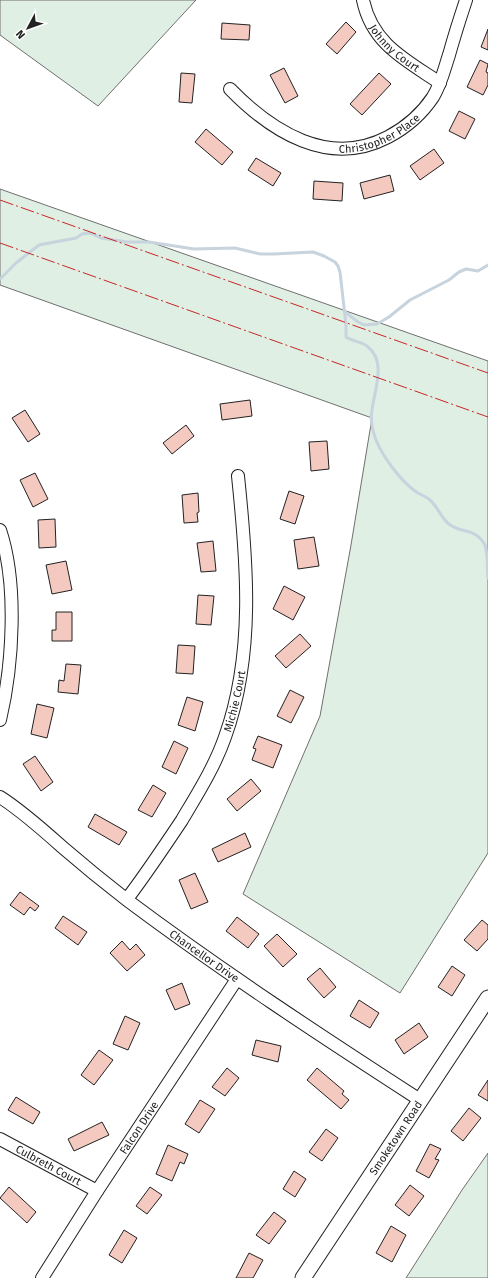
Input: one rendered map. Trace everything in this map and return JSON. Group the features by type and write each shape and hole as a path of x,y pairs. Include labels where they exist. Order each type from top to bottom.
{"main road":[{"name":"Smoketown Road","path":"303,1278 488,998"}],"street":[{"name":"Johnny Court","path":"363,0 370,21 384,43 395,53 440,83"},
{"name":"Christopher Place","path":"230,89 261,117 280,130 317,146 332,149 348,149 364,147 379,142 401,130 422,112 433,97 440,83 466,0"},
{"name":"Michie Court","path":"127,899 155,862 212,770 232,715 240,680 246,618 247,577 238,476"},
{"path":"0,530 7,556 10,583 11,629 6,696 0,720"},
{"name":"Chancellor Drive","path":"0,797 24,814 84,866 237,979 420,1100"},
{"name":"Falcon Drive","path":"42,1278 97,1191 237,979"},
{"name":"Culbreth Court","path":"0,1139 97,1191"}],"green space":[{"path":"0,0 196,0 98,106 0,35"},
{"path":"0,189 488,361 488,853 400,993 243,894 320,716 372,418 0,285"},
{"path":"488,1153 488,1278 406,1278 462,1190"}],"building":[{"path":"346,22 356,32 337,54 326,44"},
{"path":"222,23 250,25 249,40 221,39"},
{"path":"488,29 488,50 481,47"},
{"path":"480,60 488,64 486,72 488,73 488,85 483,95 467,87"},
{"path":"284,68 298,96 285,103 270,75"},
{"path":"181,73 195,74 192,103 179,102"},
{"path":"379,73 391,84 362,115 350,104"},
{"path":"459,111 475,119 465,139 449,131"},
{"path":"206,129 233,152 222,165 195,142"},
{"path":"434,149 444,163 420,180 410,166"},
{"path":"256,158 281,173 273,186 248,170"},
{"path":"390,175 394,191 364,199 360,183"},
{"path":"314,181 343,183 342,201 313,199"},
{"path":"250,400 252,416 222,420 220,404"},
{"path":"25,410 40,434 28,442 12,418"},
{"path":"186,425 194,436 172,454 163,443"},
{"path":"327,441 329,469 311,471 309,442"},
{"path":"35,473 48,499 33,507 20,480"},
{"path":"289,491 304,496 295,524 280,519"},
{"path":"198,493 198,522 184,523 182,495"},
{"path":"55,519 56,547 39,548 38,520"},
{"path":"314,537 319,566 298,569 294,540"},
{"path":"213,541 216,571 201,572 197,543"},
{"path":"66,561 72,590 52,594 46,565"},
{"path":"284,586 305,597 293,620 273,609"},
{"path":"198,595 214,596 211,625 196,624"},
{"path":"56,612 72,612 72,641 52,641 52,630 56,630"},
{"path":"300,634 311,646 286,668 275,656"},
{"path":"178,645 195,646 193,674 176,673"},
{"path":"66,664 81,665 78,694 58,692 59,680 64,681"},
{"path":"290,690 304,697 291,723 277,716"},
{"path":"187,697 203,702 195,731 178,725"},
{"path":"37,704 54,708 47,738 31,734"},
{"path":"258,736 282,745 273,768 252,760 256,749 253,748"},
{"path":"174,741 188,748 176,774 162,767"},
{"path":"35,756 53,782 41,791 23,764"},
{"path":"251,779 261,791 237,811 227,799"},
{"path":"153,785 166,793 152,817 138,810"},
{"path":"95,814 127,832 119,845 88,827"},
{"path":"245,833 251,847 218,862 212,849"},
{"path":"195,873 208,902 191,909 179,880"},
{"path":"20,892 39,906 35,911 30,907 24,915 10,905"},
{"path":"63,916 87,932 78,945 55,928"},
{"path":"237,917 259,934 248,948 226,931"},
{"path":"482,920 488,925 488,939 477,951 464,940"},
{"path":"277,934 297,954 283,967 264,946"},
{"path":"122,941 130,950 136,944 145,955 127,971 110,953"},
{"path":"452,966 465,975 452,996 438,987"},
{"path":"320,968 336,987 324,998 307,979"},
{"path":"182,983 190,1004 175,1010 166,990"},
{"path":"359,1000 379,1013 370,1028 350,1016"},
{"path":"125,1016 140,1023 128,1050 113,1044"},
{"path":"419,1023 428,1037 404,1054 395,1040"},
{"path":"256,1040 281,1046 278,1062 252,1055"},
{"path":"99,1050 113,1060 94,1085 81,1075"},
{"path":"227,1068 239,1078 225,1096 212,1087"},
{"path":"317,1068 344,1091 342,1094 349,1100 341,1109 307,1080"},
{"path":"488,1080 488,1101 478,1095"},
{"path":"16,1097 40,1112 33,1124 8,1110"},
{"path":"200,1100 215,1109 199,1133 185,1124"},
{"path":"469,1108 481,1118 463,1141 451,1131"},
{"path":"102,1122 109,1135 74,1151 68,1139"},
{"path":"326,1129 338,1138 322,1161 309,1152"},
{"path":"430,1144 441,1149 435,1159 439,1160 429,1178 416,1171"},
{"path":"168,1145 188,1154 184,1164 180,1162 172,1181 156,1174"},
{"path":"294,1171 306,1179 295,1197 283,1189"},
{"path":"410,1185 424,1196 409,1216 395,1205"},
{"path":"9,1187 36,1212 27,1223 0,1198"},
{"path":"150,1187 162,1195 147,1214 136,1206"},
{"path":"274,1212 286,1221 269,1244 256,1235"},
{"path":"391,1226 406,1235 392,1262 376,1253"},
{"path":"124,1230 137,1238 122,1263 109,1255"},
{"path":"249,1253 263,1260 253,1278 236,1278"}],"waterway":[{"path":"0,279 16,263 39,245 76,238 82,234 90,233 101,238 127,242 149,242 194,249 235,248 260,254 313,252 335,262 340,272 346,337 366,345 374,353 377,360 378,377 371,418 379,447 387,461 398,475 415,491 427,497 446,522 458,529 472,533 481,539 486,549 488,578"},
{"path":"344,311 364,325 377,324 389,317 410,300 449,280 459,272 466,269 478,271 488,265"}],"power":[{"path":"0,200 488,373"},
{"path":"0,243 488,417"}]}
